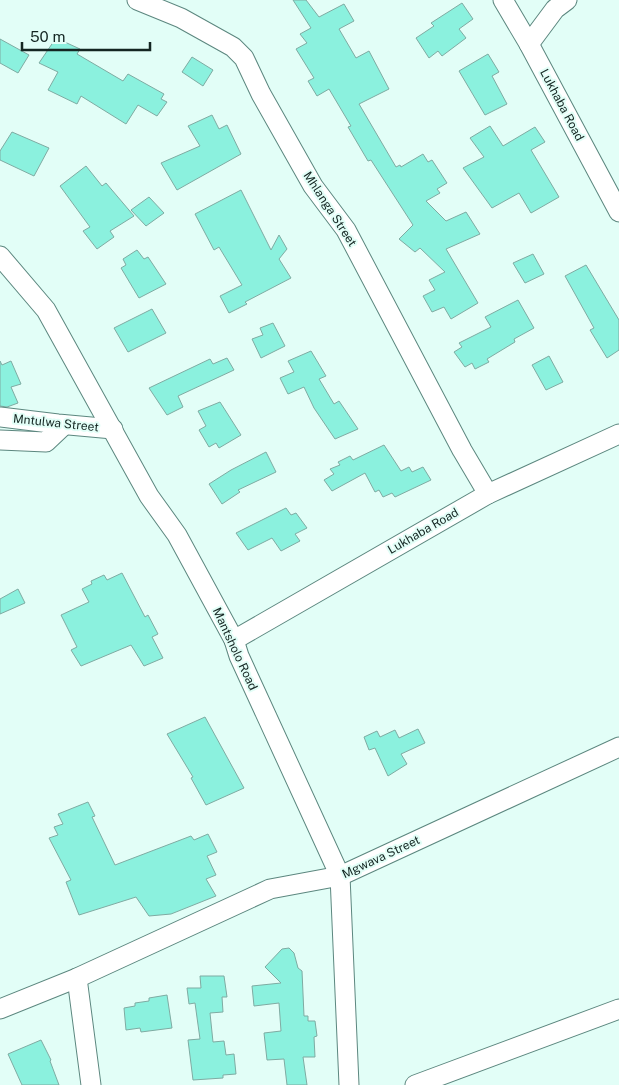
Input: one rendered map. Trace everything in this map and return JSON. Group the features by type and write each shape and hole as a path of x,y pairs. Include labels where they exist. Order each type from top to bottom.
{"street":[{"name":"Mhlanga Street","path":"137,0 181,18 233,47 244,58 261,94 313,186 346,230 462,450 488,494"},
{"name":"Lukhaba Road","path":"503,0 530,44 619,212"},
{"path":"530,44 554,9 567,0"},
{"name":"Mantsholo Road","path":"0,256 46,310 149,496 177,535 234,640 239,656 340,876 349,1085"},
{"name":"Mntulwa Street","path":"0,417 113,429"},
{"path":"0,440 46,442 64,425"},
{"name":"Lukhaba Road","path":"234,640 488,494 619,434"},
{"name":"Mgwava Street","path":"0,1008 77,978 270,890 340,876 619,747"},
{"path":"77,978 91,1085"},
{"path":"416,1085 619,1009"}],"building":[{"path":"293,0 306,0 319,17 344,4 354,21 339,29 356,58 369,51 389,89 359,104 396,167 400,165 401,167 423,154 428,162 432,160 447,183 437,189 440,193 426,201 446,221 466,212 480,234 446,249 478,303 451,319 444,307 432,312 423,296 435,290 429,280 445,272 420,248 415,252 399,239 413,225 371,160 368,161 348,127 351,126 329,89 317,96 308,81 314,78 296,49 307,43 300,34 311,28"},
{"path":"462,3 473,19 459,29 466,38 442,56 438,51 429,58 416,38 434,26 431,23"},
{"path":"56,38 80,49 77,54 123,81 128,74 164,94 161,99 167,102 157,116 138,105 126,124 81,96 77,104 48,90 58,72 39,63"},
{"path":"0,39 29,55 18,73 0,63"},
{"path":"488,54 499,72 492,76 507,104 485,115 459,71"},
{"path":"192,57 213,70 203,86 182,72"},
{"path":"212,115 219,129 227,125 241,154 177,190 161,163 200,146 188,126"},
{"path":"490,126 503,146 535,127 545,142 531,150 559,197 531,213 519,193 492,208 463,168 484,157 470,138"},
{"path":"12,132 49,148 34,176 0,160 0,151"},
{"path":"86,166 102,186 106,183 134,216 110,231 114,237 97,249 83,231 90,227 60,186"},
{"path":"241,190 271,250 279,235 287,249 279,259 291,278 245,302 247,304 229,313 220,296 242,285 219,247 214,250 195,214"},
{"path":"149,197 164,213 146,226 131,210"},
{"path":"137,250 144,259 148,257 166,284 139,298 121,268 126,265 123,259"},
{"path":"533,254 544,274 525,283 513,263"},
{"path":"586,265 619,320 619,350 607,358 590,330 594,328 565,276"},
{"path":"518,300 534,328 514,339 515,342 487,359 489,362 475,369 472,363 465,367 454,352 462,347 459,343 491,327 485,317"},
{"path":"152,309 166,333 128,352 114,328"},
{"path":"273,323 285,346 261,358 252,339 263,335 260,328"},
{"path":"311,351 326,376 319,379 334,404 339,401 358,429 335,439 314,408 304,387 288,394 280,378 294,372 288,361"},
{"path":"549,356 563,382 546,390 532,365"},
{"path":"227,358 234,370 178,396 183,407 167,415 149,388 210,359 213,364"},
{"path":"0,361 2,365 11,361 21,384 11,387 18,403 7,407 0,406"},
{"path":"220,402 241,435 219,448 216,443 209,447 199,430 206,426 198,411"},
{"path":"384,445 401,471 409,467 412,472 423,467 431,480 395,497 392,493 383,497 379,490 375,492 365,473 332,491 324,480 334,474 330,469 340,465 338,462 350,456 353,460"},
{"path":"266,452 276,472 238,490 240,492 222,504 209,484"},
{"path":"286,508 291,515 296,513 307,528 295,534 300,541 281,551 272,538 248,550 236,533"},
{"path":"122,573 145,617 148,615 158,634 152,637 163,658 144,666 131,645 81,666 71,650 77,647 61,615 89,602 82,589 92,584 91,581 104,575 107,580"},
{"path":"18,589 25,603 0,614 0,599"},
{"path":"205,717 244,788 206,805 191,778 193,777 167,734"},
{"path":"418,729 425,743 401,754 407,764 388,776 375,748 369,750 364,737 377,731 380,737 395,730 399,738"},
{"path":"88,802 95,816 92,817 115,865 191,836 194,840 208,834 217,852 207,856 216,875 206,879 216,896 171,914 149,916 136,897 79,915 66,882 71,880 49,838 58,835 54,827 63,824 58,814"},
{"path":"289,948 294,953 298,968 302,971 304,1016 308,1016 308,1021 315,1021 317,1036 314,1037 315,1057 303,1057 307,1085 287,1085 284,1059 267,1060 264,1033 281,1031 279,1003 254,1006 252,986 281,983 265,967 282,949"},
{"path":"200,976 224,976 227,997 222,997 223,1012 210,1013 213,1042 224,1041 226,1055 234,1054 236,1074 223,1075 223,1078 193,1080 188,1040 200,1039 195,1003 189,1004 187,988 201,988"},
{"path":"167,995 172,1028 141,1032 140,1028 126,1030 124,1008 135,1006 135,1003 149,1001 149,998"},
{"path":"41,1040 51,1060 59,1085 22,1085 8,1054"}]}
